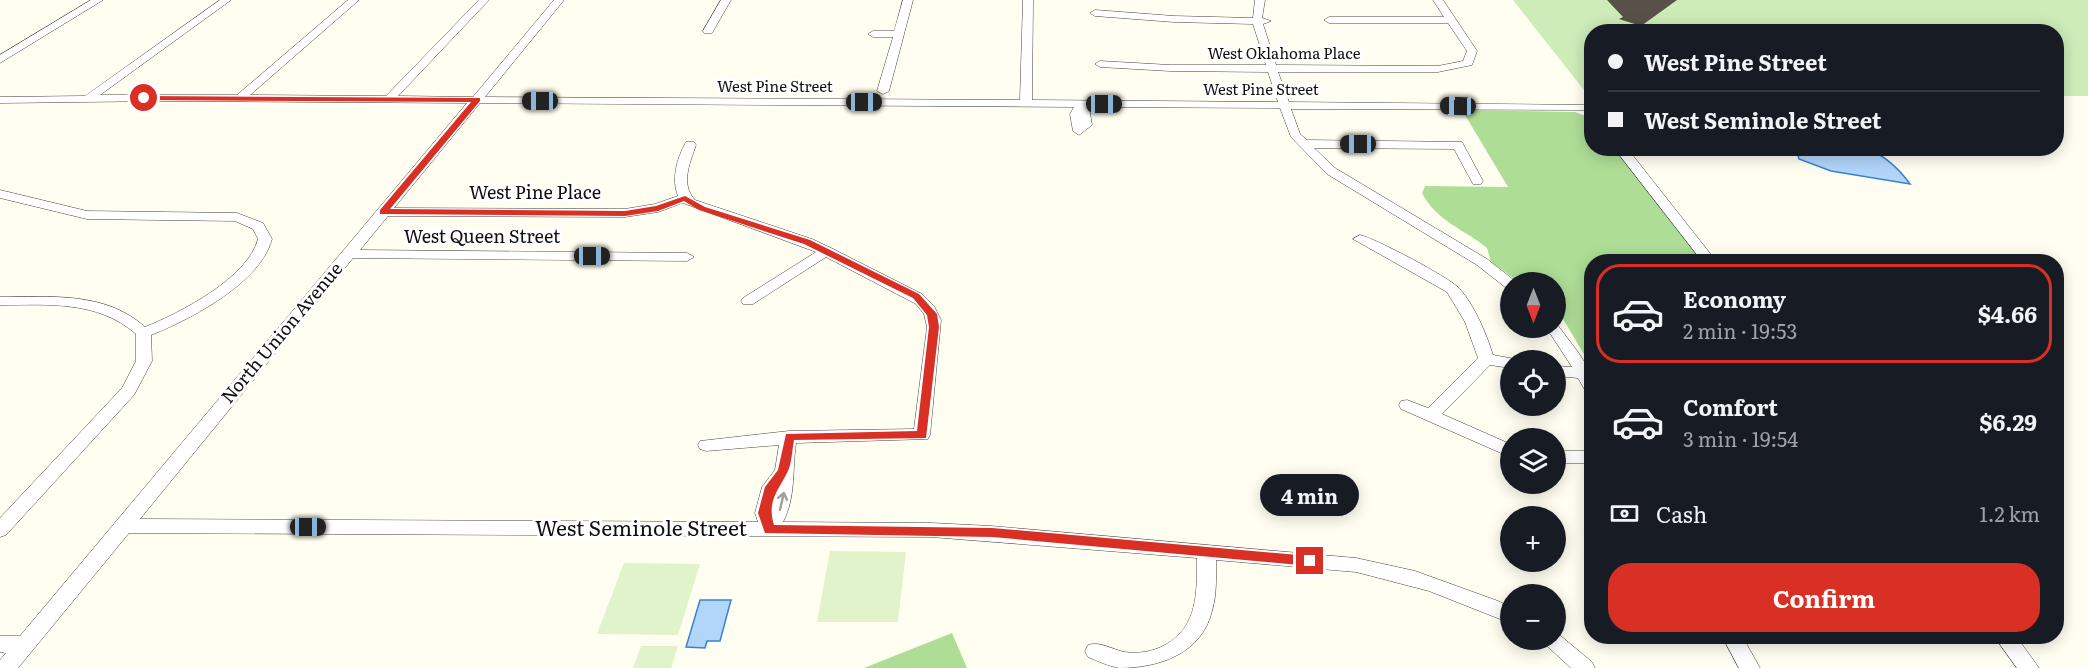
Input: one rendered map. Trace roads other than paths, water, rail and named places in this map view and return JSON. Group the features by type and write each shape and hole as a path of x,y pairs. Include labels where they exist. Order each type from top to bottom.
{"street":[{"path":"0,60 98,0"},
{"path":"89,98 226,0"},
{"path":"240,98 354,0"},
{"path":"389,99 484,0"},
{"name":"North Union Avenue","path":"6,668 559,0"},
{"path":"708,32 726,0"},
{"path":"883,91 908,0"},
{"path":"1026,104 1028,0"},
{"path":"1260,0 1262,21 1289,105 1295,135 1315,158 1331,171 1473,256 1500,276"},
{"path":"1262,21 1269,0"},
{"path":"1438,0 1452,20"},
{"path":"1095,13 1174,19 1262,21"},
{"path":"1329,20 1452,20"},
{"name":"West Oklahoma Place","path":"1100,64 1159,68 1438,69 1468,63 1473,51 1452,20"},
{"path":"873,34 899,34"},
{"name":"West Pine Street","path":"0,100 240,98 1289,105 1584,110"},
{"path":"1304,144 1458,145 1477,181"},
{"path":"690,145 679,183 681,193 685,198 702,208 793,237 916,296 932,314 934,327 922,435 789,437 706,445"},
{"path":"1626,156 1703,254"},
{"path":"0,194 87,215 237,217 254,223 261,229 264,244 258,255 222,293 194,311 143,333"},
{"name":"West Pine Place","path":"383,212 625,213 658,208 685,198"},
{"path":"1360,239 1377,246 1452,289 1484,350 1486,359"},
{"path":"748,301 826,251"},
{"name":"West Queen Street","path":"347,254 687,257"},
{"path":"0,301 69,302 97,305 124,315 143,333 144,361 128,391 0,530"},
{"path":"1561,338 1584,373"},
{"path":"1486,359 1500,361"},
{"path":"1431,416 1486,359"},
{"path":"1566,366 1581,368"},
{"path":"1566,370 1581,368"},
{"path":"1407,405 1500,447"},
{"path":"769,530 779,514 786,485 783,471 789,437"},
{"path":"1566,457 1584,457"},
{"name":"West Seminole Street","path":"122,526 992,533 1376,568 1436,584 1500,611"},
{"path":"1095,651 1129,662 1142,661 1169,653 1190,638 1197,628 1204,604 1207,552"},
{"path":"0,644 25,645"},
{"path":"1736,644 1750,668"},
{"path":"2010,644 2029,668"},
{"path":"1565,650 1585,668"}],"water":[{"path":"1798,156 1880,156 1891,163 1910,184 1831,171 1799,159"},
{"path":"700,600 731,600 720,641 707,641 705,648 686,647"}]}
